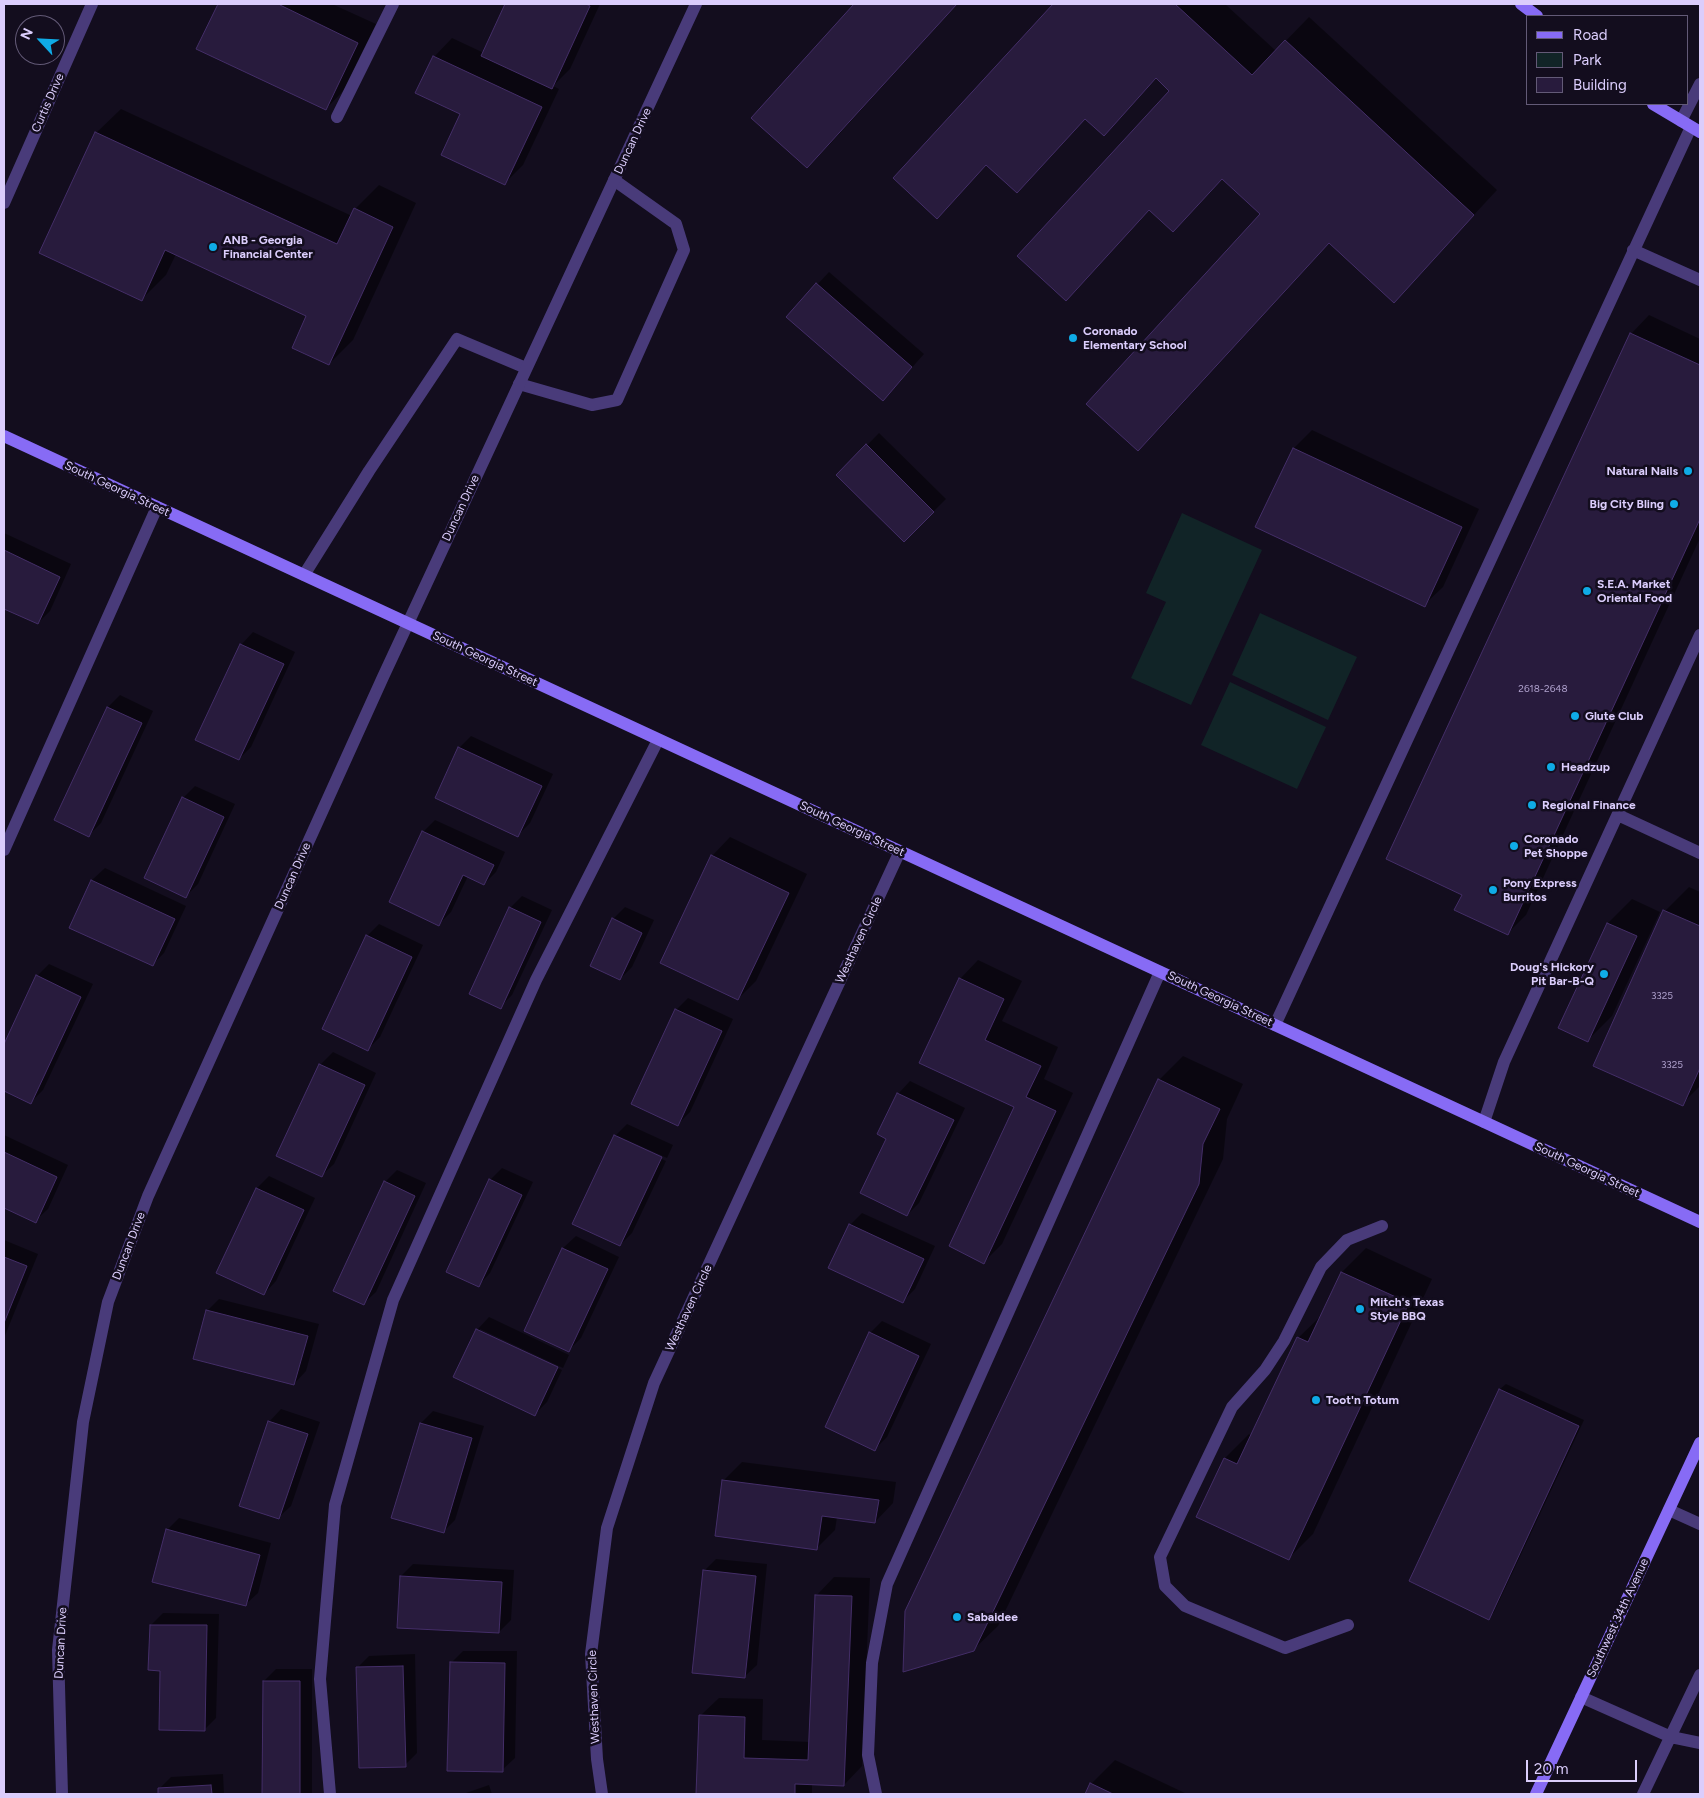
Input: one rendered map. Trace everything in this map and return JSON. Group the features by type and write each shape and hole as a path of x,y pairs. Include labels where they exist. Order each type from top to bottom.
{"main road":[{"path":"1521,4 1536,15"},
{"path":"1655,105 1690,127"},
{"name":"South Georgia Street","path":"4,436 1484,1122 1699,1219"},
{"name":"Southwest 34th Avenue","path":"1536,1794 1700,1442"}],"street":[{"name":"Curtis Drive","path":"4,203 92,4"},
{"path":"337,117 393,4"},
{"name":"Duncan Drive","path":"62,1794 58,1650 83,1422 108,1302 148,1196 408,623 696,4"},
{"path":"1275,1025 1690,127 1700,84"},
{"path":"519,384 592,405 617,400 684,250 676,224 614,180"},
{"path":"1633,250 1700,280"},
{"path":"304,575 364,479 457,339 526,368"},
{"path":"4,850 157,507"},
{"path":"1484,1122 1504,1062 1700,635"},
{"path":"330,1794 320,1679 335,1505 393,1300 536,980 658,740"},
{"path":"1618,815 1700,853"},
{"name":"Westhaven Circle","path":"602,1794 597,1760 590,1654 607,1528 654,1384 900,851"},
{"path":"876,1794 868,1755 872,1663 887,1584 1160,972"},
{"path":"1348,1625 1285,1648 1185,1606 1165,1586 1160,1557 1232,1407 1270,1363 1284,1341 1321,1267 1347,1240 1382,1226"},
{"path":"1669,1510 1700,1524"},
{"path":"1643,1794 1700,1675"},
{"path":"1582,1697 1671,1737 1700,1743"}],"green space":[{"path":"1182,513 1262,550 1191,705 1131,678 1166,602 1146,593"},
{"path":"1260,613 1357,657 1328,720 1232,675"},
{"path":"1230,682 1326,727 1297,789 1201,745"}],"building":[{"path":"218,4 281,4 358,43 326,110 196,49"},
{"path":"505,4 586,4 590,6 552,89 481,56"},
{"path":"854,4 957,4 807,168 751,118"},
{"path":"1053,4 1175,4 1252,75 1285,40 1474,215 1394,303 1329,243 1138,451 1086,404 1260,214 1222,179 1173,232 1149,210 1066,301 1017,256 1169,91 1156,78 1104,136 1085,119 1017,193 986,165 937,219 893,178"},
{"path":"433,56 542,107 505,185 441,155 460,114 415,93"},
{"name":"ANB - Georgia Financial Center","path":"95,132 337,244 354,208 393,227 329,365 292,348 306,316 165,250 142,301 39,253"},
{"path":"816,283 912,367 883,401 786,317"},
{"path":"1630,333 1700,365 1700,519 1508,935 1454,910 1462,895 1386,859"},
{"path":"866,444 934,512 904,542 836,475"},
{"path":"1293,448 1462,527 1425,607 1255,527"},
{"path":"4,550 60,577 38,624 4,609"},
{"path":"240,644 284,664 239,760 195,740"},
{"path":"107,707 142,723 89,837 54,820"},
{"path":"458,747 542,786 518,837 435,798"},
{"path":"182,797 224,817 186,898 144,878"},
{"path":"422,831 494,865 484,885 463,875 439,926 389,902"},
{"path":"711,855 789,893 738,1000 660,963"},
{"path":"91,880 175,919 153,966 69,928"},
{"path":"509,907 541,922 501,1009 469,994"},
{"path":"1663,910 1700,926 1700,1068 1683,1106 1593,1066"},
{"path":"612,918 642,933 620,980 590,966"},
{"path":"1607,923 1637,936 1588,1042 1558,1028"},
{"path":"366,935 412,957 368,1051 322,1029"},
{"path":"36,975 81,997 31,1104 4,1091 4,1044"},
{"path":"959,978 1004,999 985,1040 1041,1066 1026,1097 1056,1111 984,1264 949,1246 1014,1107 919,1063"},
{"path":"675,1009 722,1031 678,1126 631,1104"},
{"path":"319,1064 365,1085 322,1177 276,1156"},
{"path":"1158,1079 1220,1109 1203,1144 1199,1184 974,1651 903,1672 905,1611"},
{"path":"897,1093 954,1120 907,1216 860,1193 886,1139 877,1134"},
{"path":"614,1135 662,1157 620,1246 572,1224"},
{"path":"4,1152 57,1177 36,1223 4,1208"},
{"path":"489,1179 522,1195 479,1287 446,1272"},
{"path":"384,1181 415,1196 364,1305 333,1291"},
{"path":"256,1188 304,1210 264,1295 216,1273"},
{"path":"849,1224 924,1259 903,1303 828,1268"},
{"path":"562,1248 608,1269 569,1352 524,1331"},
{"path":"4,1257 27,1266 4,1323"},
{"name":"Toot'n Totum","path":"1341,1272 1409,1303 1289,1560 1196,1517 1224,1458 1237,1464 1297,1337 1308,1342"},
{"path":"206,1310 308,1336 294,1385 193,1359"},
{"path":"476,1329 558,1367 535,1416 453,1377"},
{"path":"869,1332 919,1356 875,1451 825,1427"},
{"path":"1499,1389 1579,1426 1489,1620 1409,1581"},
{"path":"268,1421 308,1434 279,1519 239,1506"},
{"path":"420,1423 472,1438 444,1533 391,1518"},
{"path":"722,1480 879,1500 875,1523 822,1516 817,1550 715,1536"},
{"path":"166,1529 260,1555 246,1606 152,1582"},
{"path":"703,1570 756,1576 745,1678 692,1673"},
{"path":"400,1576 502,1582 499,1633 397,1628"},
{"path":"815,1595 852,1596 844,1786 795,1784 795,1794 696,1794 699,1715 745,1717 744,1758 808,1760"},
{"path":"150,1625 207,1625 205,1731 159,1730 160,1671 148,1670"},
{"path":"450,1662 505,1663 503,1772 447,1771"},
{"path":"403,1666 406,1767 359,1768 356,1667"},
{"path":"263,1681 300,1681 300,1794 262,1794"},
{"path":"1090,1783 1113,1794 1085,1794"},
{"path":"211,1785 212,1794 158,1794 158,1788"}],"place":[{"name":"ANB - Georgia Financial Center","path":"213,247"},
{"name":"Coronado Elementary School","path":"1073,338"},
{"name":"Natural Nails","path":"1688,471"},
{"name":"Big City Bling","path":"1674,504"},
{"name":"S.E.A. Market Oriental Food","path":"1587,591"},
{"name":"Glute Club","path":"1575,716"},
{"name":"Headzup","path":"1551,767"},
{"name":"Regional Finance","path":"1532,805"},
{"name":"Coronado Pet Shoppe","path":"1514,846"},
{"name":"Pony Express Burritos","path":"1493,890"},
{"name":"Doug's Hickory Pit Bar-B-Q","path":"1604,974"},
{"name":"Mitch's Texas Style BBQ","path":"1360,1309"},
{"name":"Toot'n Totum","path":"1316,1400"},
{"name":"Sabaidee","path":"957,1617"}]}
